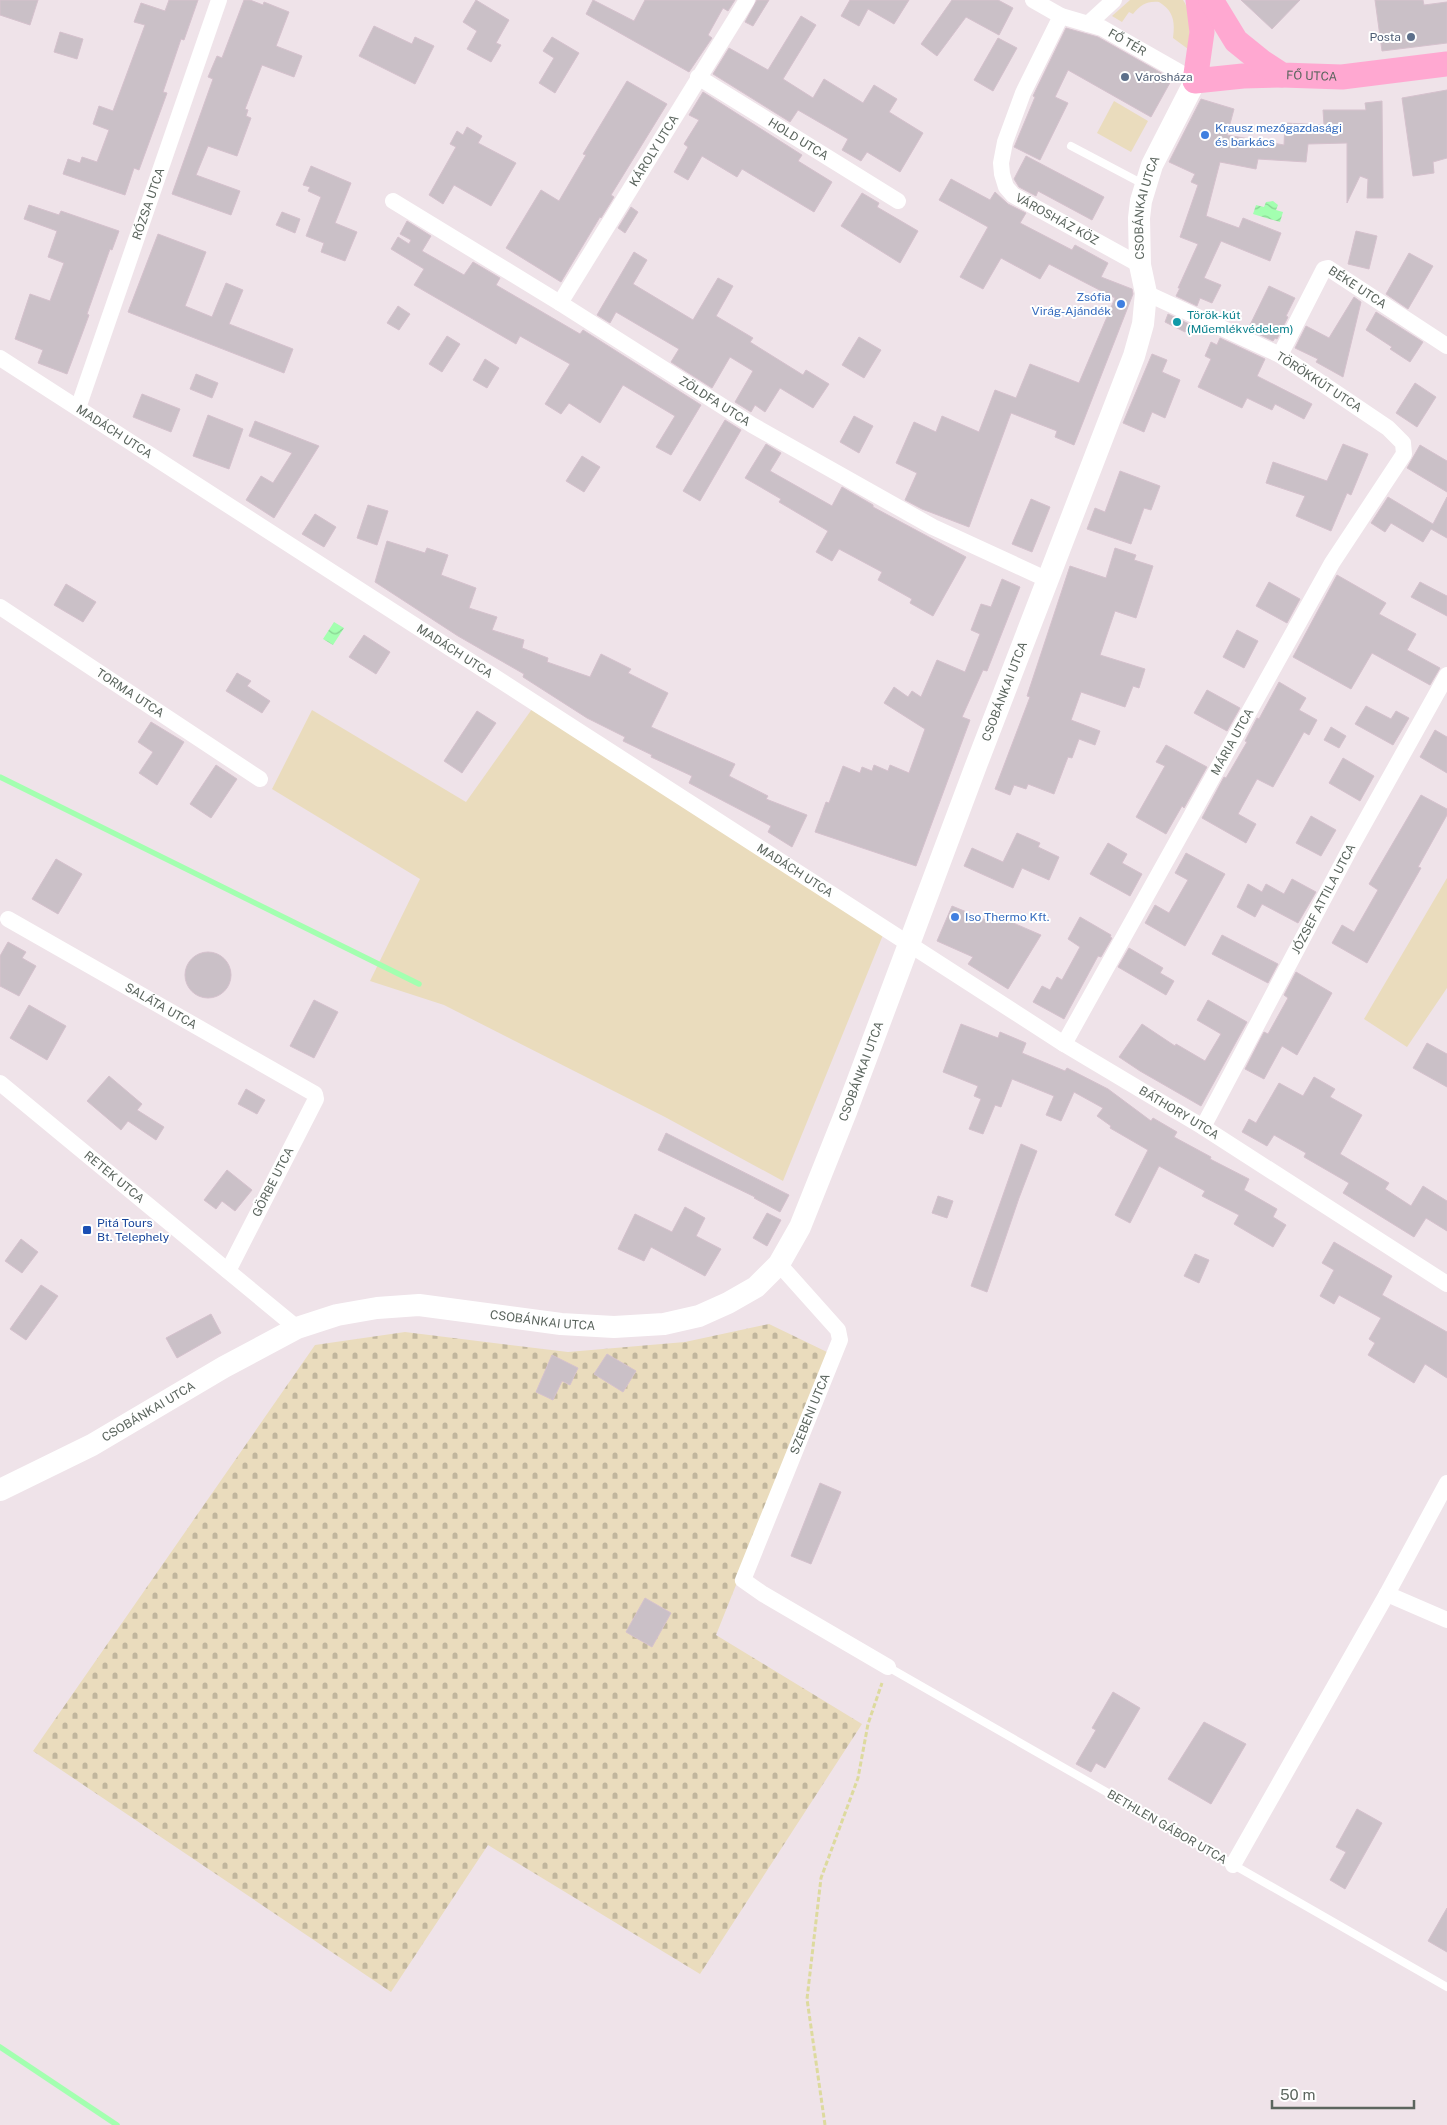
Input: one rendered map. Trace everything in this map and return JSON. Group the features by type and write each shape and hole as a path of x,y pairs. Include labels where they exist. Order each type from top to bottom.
{"main road":[{"path":"1198,0 1202,25 1200,77"},
{"name":"FŐ UTCA","path":"1210,0 1236,41 1282,75 1342,77 1447,64"},
{"path":"1200,77 1220,72 1227,63 1236,41"},
{"path":"1200,77 1282,75"},
{"name":"CSOBÁNKAI UTCA","path":"0,1490 92,1445 224,1367 298,1328 345,1313 377,1308 419,1305 561,1324 614,1328 664,1324 698,1316 728,1303 756,1287 779,1264 800,1227 816,1189 1134,356 1143,324 1146,293 1140,265 1139,218 1145,185 1152,165 1200,77"}],"street":[{"name":"RÓZSA UTCA","path":"78,408 219,0"},
{"name":"KÁROLY UTCA","path":"560,303 747,0"},
{"path":"1033,0 1061,16 1088,24"},
{"name":"FŐ TÉR","path":"1114,0 1088,24 1114,34 1200,77"},
{"name":"VÁROSHÁZ KÖZ","path":"1061,16 1023,93 1005,142 1001,163 1006,187 1019,199 1140,265"},
{"name":"HOLD UTCA","path":"698,77 898,201"},
{"name":"ZÖLDFA UTCA","path":"393,201 560,303 752,425 933,527 1048,580"},
{"name":"BÉKE UTCA","path":"1280,355 1324,269 1328,268 1447,346"},
{"name":"TÖRÖKKÚT UTCA","path":"1146,293 1280,355 1388,428 1403,443"},
{"name":"MADÁCH UTCA","path":"0,358 909,944"},
{"name":"MÁRIA UTCA","path":"1064,1044 1332,563 1404,454 1403,443"},
{"name":"TORMA UTCA","path":"0,607 260,779"},
{"name":"JÓZSEF ATTILA UTCA","path":"1203,1127 1351,847 1447,675"},
{"name":"SALÁTA UTCA","path":"8,919 315,1094"},
{"name":"BÁTHORY UTCA","path":"909,944 1064,1044 1203,1127 1447,1284"},
{"name":"RETEK UTCA","path":"0,1084 298,1328"},
{"name":"GÖRBE UTCA","path":"228,1270 316,1099 315,1094"},
{"name":"SZEBENI UTCA","path":"779,1264 838,1330 840,1340 742,1580 888,1667"},
{"path":"1233,1865 1387,1594 1447,1483"},
{"path":"1387,1594 1447,1620"}],"lane":[{"path":"1071,146 1145,185"},
{"name":"BETHLEN GÁBOR UTCA","path":"888,1667 1447,1987"}],"path":[{"path":"825,2125 807,1999 821,1878 858,1778 868,1724 888,1667"}],"green space":[{"path":"1130,0 1183,0 1190,17 1188,49 1173,38 1174,27 1171,13 1159,2 1144,4 1133,14 1129,12 1122,22 1112,16"},
{"path":"1114,101 1148,121 1131,152 1097,133"},
{"path":"532,709 883,935 783,1181 665,1117 444,1005 370,981 420,879 272,789 312,710 466,802"},
{"path":"1447,878 1447,988 1407,1047 1364,1019"},
{"path":"769,1324 829,1353 716,1635 862,1724 700,1974 488,1845 391,1992 33,1751 315,1345 405,1332 568,1352 685,1342"}],"water":[{"path":"1273,201 1278,205 1276,210 1283,212 1280,222 1253,214 1256,205 1264,207 1266,202"},
{"path":"334,622 344,628 333,645 323,639"}],"building":[{"path":"0,0 38,0 30,25 0,15"},
{"path":"169,0 198,0 184,40 181,39 163,92 167,93 139,170 134,168 125,195 63,174 68,159 80,163 82,157 97,162 109,130 93,124 99,106 113,111 145,25 134,22 141,3 165,11"},
{"path":"244,0 250,0 263,5 264,2 289,12 276,46 302,56 294,77 262,65 245,109 248,110 246,116 251,118 237,156 208,146 196,175 240,191 231,215 172,194 213,79 208,77 217,56 222,58"},
{"path":"476,0 509,20 496,43 501,45 491,62 467,49 477,31 463,22"},
{"path":"593,0 634,21 645,0 735,0 728,11 723,8 708,35 712,38 689,72 586,14"},
{"path":"757,0 769,0 753,26 745,22"},
{"path":"850,0 909,0 894,24 868,9 859,26 841,16"},
{"path":"952,0 998,0 1013,8 999,35 966,17 937,56 921,44"},
{"path":"1241,0 1300,0 1272,29"},
{"path":"1375,0 1423,0 1424,5 1447,2 1447,43 1382,51"},
{"path":"801,16 816,25 783,79 813,98 824,79 863,103 874,85 897,99 889,112 923,133 900,172 867,152 861,161 842,150 848,139 798,110 790,122 713,74 729,48 768,70"},
{"path":"374,26 412,44 415,37 434,46 415,84 359,56"},
{"path":"1066,28 1098,37 1172,79 1151,117 1068,70 1055,97 1068,103 1040,160 1014,147 1035,97 1033,96"},
{"path":"60,32 83,39 77,59 54,52"},
{"path":"552,37 579,53 555,93 539,83 554,58 543,51"},
{"path":"998,38 1017,48 993,91 974,80"},
{"path":"627,81 667,104 611,195 614,197 561,282 506,248 541,190 559,201 586,155 583,154"},
{"path":"1447,90 1447,158 1433,162 1434,173 1413,176 1402,98"},
{"path":"703,92 802,155 798,161 832,182 814,212 742,169 737,177 702,156 688,180 674,172 688,147 684,144 699,120 689,115"},
{"path":"1201,99 1234,109 1227,135 1284,145 1285,123 1324,125 1323,110 1366,110 1365,103 1382,101 1383,198 1367,198 1368,179 1360,176 1347,203 1347,143 1308,144 1306,162 1258,159 1256,169 1220,162 1206,216 1239,228 1243,218 1281,233 1270,261 1221,241 1204,278 1221,285 1212,303 1200,298 1197,306 1176,296 1198,244 1180,237 1198,185 1191,182 1195,174 1169,162"},
{"path":"467,127 482,136 478,143 516,163 491,206 454,185 443,204 429,195 456,147 450,144 457,131 463,135"},
{"path":"1026,156 1104,197 1092,220 1038,191 1036,196 1019,187 1014,179"},
{"path":"311,166 351,183 335,223 357,232 345,261 321,252 324,243 306,236 321,197 308,191 310,187 303,185"},
{"path":"951,179 990,200 995,192 1008,204 1026,213 1020,223 1072,250 1075,245 1108,263 1101,277 1132,289 1133,294 1074,445 1055,437 1057,431 1011,413 969,527 922,509 905,500 917,473 896,463 914,422 936,432 942,416 979,432 995,390 1016,398 1030,364 1079,383 1115,298 1049,264 1040,279 1001,258 983,289 960,277 988,227 939,200"},
{"path":"862,193 879,203 877,207 918,231 900,263 841,226"},
{"path":"29,205 59,215 61,211 119,231 112,250 110,249 87,314 89,315 67,374 38,363 43,350 15,339 30,294 50,301 64,263 48,257 57,231 24,219"},
{"path":"631,207 638,212 625,233 618,228"},
{"path":"282,212 300,219 295,233 276,225"},
{"path":"407,221 431,236 422,251 464,275 473,262 500,278 496,285 580,334 583,330 701,405 671,455 656,447 675,416 623,385 600,423 569,403 561,414 545,404 570,364 520,336 516,344 414,285 424,269 391,249 398,237 409,244 411,240 400,234"},
{"path":"1356,231 1377,236 1369,269 1348,264"},
{"path":"158,234 206,252 185,306 212,317 226,283 243,290 229,324 293,349 284,373 128,312"},
{"path":"634,252 647,260 633,284 693,320 718,278 733,286 716,316 753,338 750,342 803,375 806,370 829,384 813,408 780,388 765,412 755,405 751,412 735,402 753,371 730,357 712,388 671,362 679,349 616,312 610,323 597,315"},
{"path":"1409,253 1433,266 1408,309 1386,294"},
{"path":"1269,286 1295,298 1277,339 1275,338 1273,341 1248,329"},
{"path":"1354,297 1361,302 1343,377 1316,362 1318,359 1295,348 1306,326 1329,338"},
{"path":"398,306 410,314 399,330 387,323"},
{"path":"1376,312 1423,342 1410,362 1390,349 1392,347 1366,330"},
{"path":"1168,314 1189,324 1185,332 1165,322"},
{"path":"447,336 460,344 442,372 429,364"},
{"path":"859,337 881,350 864,378 842,365"},
{"path":"1220,338 1265,359 1257,376 1312,404 1304,419 1275,404 1272,410 1247,398 1242,408 1198,387 1211,359 1205,356 1211,342 1217,345"},
{"path":"1152,354 1167,360 1162,372 1180,380 1165,418 1152,412 1144,432 1123,423"},
{"path":"485,359 499,368 487,388 473,380"},
{"path":"196,374 218,383 212,398 190,389"},
{"path":"1415,383 1436,397 1417,427 1396,413"},
{"path":"142,394 180,409 171,432 133,417"},
{"path":"208,415 243,429 229,469 193,456"},
{"path":"854,416 873,426 859,453 840,442"},
{"path":"725,420 741,430 700,501 683,491"},
{"path":"255,421 319,446 274,518 246,500 261,476 273,483 292,453 249,436"},
{"path":"766,444 781,453 770,471 832,506 842,487 873,505 873,507 966,557 933,616 910,603 912,599 878,580 882,572 839,549 832,561 816,552 828,531 779,502 781,499 745,478"},
{"path":"1343,444 1368,454 1351,495 1347,493 1331,531 1296,516 1305,496 1266,483 1273,462 1327,481"},
{"path":"1420,445 1447,461 1447,492 1407,468"},
{"path":"582,456 600,467 584,492 566,481"},
{"path":"1120,471 1160,486 1151,510 1144,508 1131,544 1087,529 1095,508 1105,512"},
{"path":"1388,497 1433,524 1447,497 1447,538 1431,529 1423,542 1391,523 1385,532 1371,523"},
{"path":"1031,499 1050,507 1032,552 1012,544"},
{"path":"368,505 388,511 377,545 357,538"},
{"path":"315,514 336,527 324,547 302,534"},
{"path":"387,541 425,553 427,548 448,555 441,575 476,588 469,608 497,617 492,630 524,640 522,648 548,658 547,662 590,677 601,654 631,669 628,673 668,693 651,727 735,764 729,776 768,796 766,799 807,815 792,847 768,832 771,826 689,783 692,776 651,757 652,755 623,741 625,737 587,718 523,677 524,674 458,636 375,582"},
{"path":"1115,548 1136,555 1134,560 1153,566 1136,618 1115,611 1100,655 1145,669 1139,688 1133,686 1125,707 1081,692 1071,720 1100,731 1095,745 1079,739 1072,758 1068,757 1054,794 1028,784 1026,789 1014,785 1010,795 995,789 1030,697 1027,696 1070,566 1106,578"},
{"path":"1337,575 1386,603 1379,614 1416,634 1407,650 1440,668 1430,685 1372,653 1351,689 1293,657"},
{"path":"1002,579 1020,587 987,671 983,670 962,717 970,720 916,866 815,832 826,802 829,803 843,766 860,773 862,767 872,771 874,765 888,771 890,765 909,773 925,729 884,703 894,687 908,697 912,691 921,697 937,660 965,672 980,634 971,630 981,604 991,607"},
{"path":"1269,582 1300,599 1287,623 1256,606"},
{"path":"1420,582 1447,596 1447,616 1411,597"},
{"path":"66,584 96,602 83,622 54,605"},
{"path":"1237,630 1258,641 1244,668 1223,657"},
{"path":"364,635 390,652 376,674 349,657"},
{"path":"237,673 251,681 247,686 270,701 262,713 226,691"},
{"path":"1279,682 1306,698 1299,710 1317,720 1309,735 1304,732 1273,787 1257,779 1238,814 1256,824 1246,843 1202,818 1224,777 1226,778 1247,742 1245,741 1257,718 1259,719"},
{"path":"1207,690 1240,708 1227,731 1194,713"},
{"path":"1366,706 1391,719 1396,711 1409,718 1393,745 1355,724"},
{"path":"477,711 496,723 462,773 444,761"},
{"path":"151,722 184,742 157,785 139,773 153,752 138,742"},
{"path":"1331,727 1346,736 1339,748 1324,740"},
{"path":"1435,730 1447,737 1447,773 1420,757"},
{"path":"1166,745 1207,767 1184,808 1182,806 1166,834 1136,817 1165,766 1156,762"},
{"path":"1343,758 1374,776 1360,801 1329,783"},
{"path":"216,765 237,779 211,818 190,804"},
{"path":"1421,795 1447,809 1447,815 1418,867 1421,868 1367,963 1332,943 1342,925 1354,932 1378,890 1369,884"},
{"path":"1311,816 1336,830 1321,856 1296,843"},
{"path":"1017,833 1040,843 1038,847 1059,857 1049,880 1022,868 1013,888 964,866 972,848 1003,862"},
{"path":"1108,843 1127,854 1122,863 1142,874 1130,896 1090,874"},
{"path":"1186,853 1225,874 1185,946 1145,923 1155,905 1169,913 1188,880 1175,873"},
{"path":"56,859 82,874 58,914 32,899"},
{"path":"1292,879 1316,892 1298,923 1262,904 1255,917 1237,907 1248,884 1262,892 1266,884 1284,894"},
{"path":"952,906 991,922 995,915 1041,935 1008,989 968,964 973,957 937,941"},
{"path":"1080,917 1111,935 1110,937 1112,938 1101,957 1098,956 1064,1019 1033,1002 1042,986 1050,990 1057,977 1062,980 1080,947 1068,939"},
{"path":"1222,935 1278,964 1268,983 1212,954"},
{"path":"8,942 26,952 22,958 36,966 19,996 0,986 0,956"},
{"path":"1129,948 1163,968 1160,973 1174,981 1166,995 1118,967"},
{"path":"208,952 221,956 227,962 231,975 227,988 221,994 208,998 195,994 189,988 185,975 189,962 195,956"},
{"path":"1296,972 1332,993 1297,1055 1282,1046 1264,1079 1245,1069 1264,1032 1268,1034 1288,998 1284,995"},
{"path":"314,1000 338,1012 314,1058 290,1046"},
{"path":"1208,1000 1247,1022 1201,1106 1119,1057 1142,1024 1175,1046 1176,1044 1205,1061 1221,1034 1197,1020"},
{"path":"29,1005 66,1026 47,1060 10,1038"},
{"path":"961,1024 998,1038 1000,1032 1026,1043 1022,1053 1065,1071 1067,1068 1108,1089 1151,1121 1153,1118 1177,1132 1174,1137 1211,1157 1210,1159 1249,1179 1244,1190 1277,1209 1273,1217 1286,1225 1273,1247 1234,1224 1239,1215 1202,1196 1205,1191 1159,1166 1130,1223 1115,1215 1148,1150 1110,1128 1111,1126 1097,1116 1103,1108 1074,1092 1061,1121 1046,1115 1054,1096 1012,1079 1001,1107 995,1105 983,1134 969,1129 981,1099 974,1096 978,1086 943,1072"},
{"path":"1427,1043 1447,1054 1447,1087 1413,1068"},
{"path":"109,1076 142,1104 137,1110 164,1127 156,1140 128,1121 121,1130 87,1101"},
{"path":"1314,1077 1335,1089 1330,1097 1362,1115 1340,1154 1389,1183 1385,1189 1411,1206 1423,1186 1447,1201 1447,1231 1426,1218 1414,1237 1343,1193 1349,1183 1304,1157 1306,1153 1274,1135 1267,1146 1242,1132 1249,1119 1256,1123 1279,1083 1303,1096"},
{"path":"246,1089 265,1100 257,1114 238,1104"},
{"path":"666,1133 789,1195 780,1212 755,1197 658,1150"},
{"path":"1021,1144 1037,1151 987,1292 971,1286"},
{"path":"227,1170 252,1190 235,1211 222,1201 216,1209 204,1200"},
{"path":"938,1196 953,1201 947,1218 932,1213"},
{"path":"685,1207 705,1218 696,1236 721,1249 705,1276 651,1247 644,1261 618,1249 635,1214 672,1232"},
{"path":"767,1213 781,1220 767,1246 753,1238"},
{"path":"21,1239 38,1252 22,1273 5,1261"},
{"path":"1334,1242 1392,1276 1382,1295 1447,1332 1447,1378 1425,1364 1414,1383 1368,1355 1375,1343 1369,1339 1381,1318 1339,1295 1334,1304 1320,1296 1334,1270 1322,1263"},
{"path":"1195,1254 1209,1260 1199,1283 1184,1276"},
{"path":"41,1285 58,1296 26,1340 10,1329"},
{"path":"211,1314 221,1333 177,1358 166,1338"},
{"path":"607,1354 636,1371 623,1392 594,1374"},
{"path":"552,1355 578,1368 570,1385 562,1381 553,1400 536,1392"},
{"path":"820,1483 841,1492 811,1564 791,1556"},
{"path":"645,1598 671,1613 652,1647 626,1632"},
{"path":"1113,1692 1140,1708 1105,1768 1096,1763 1091,1772 1076,1764 1096,1730 1092,1728"},
{"path":"1204,1722 1246,1744 1211,1804 1168,1779"},
{"path":"1357,1809 1382,1823 1345,1889 1330,1880 1346,1852 1336,1847"},
{"path":"1447,1908 1447,1952 1428,1941"}],"waterway":[{"path":"0,777 419,984"},
{"path":"0,2047 117,2125"}],"place":[{"name":"Posta","path":"1411,37"},
{"name":"Városháza","path":"1125,77"},
{"name":"Krausz mezőgazdasági és barkács","path":"1205,135"},
{"name":"Zsófia Virág-Ajándék","path":"1121,304"},
{"name":"Török-kút (Műemlékvédelem)","path":"1177,322"},
{"name":"Iso Thermo Kft.","path":"955,917"},
{"name":"Pitá Tours Bt. Telephely","path":"87,1230"}]}
